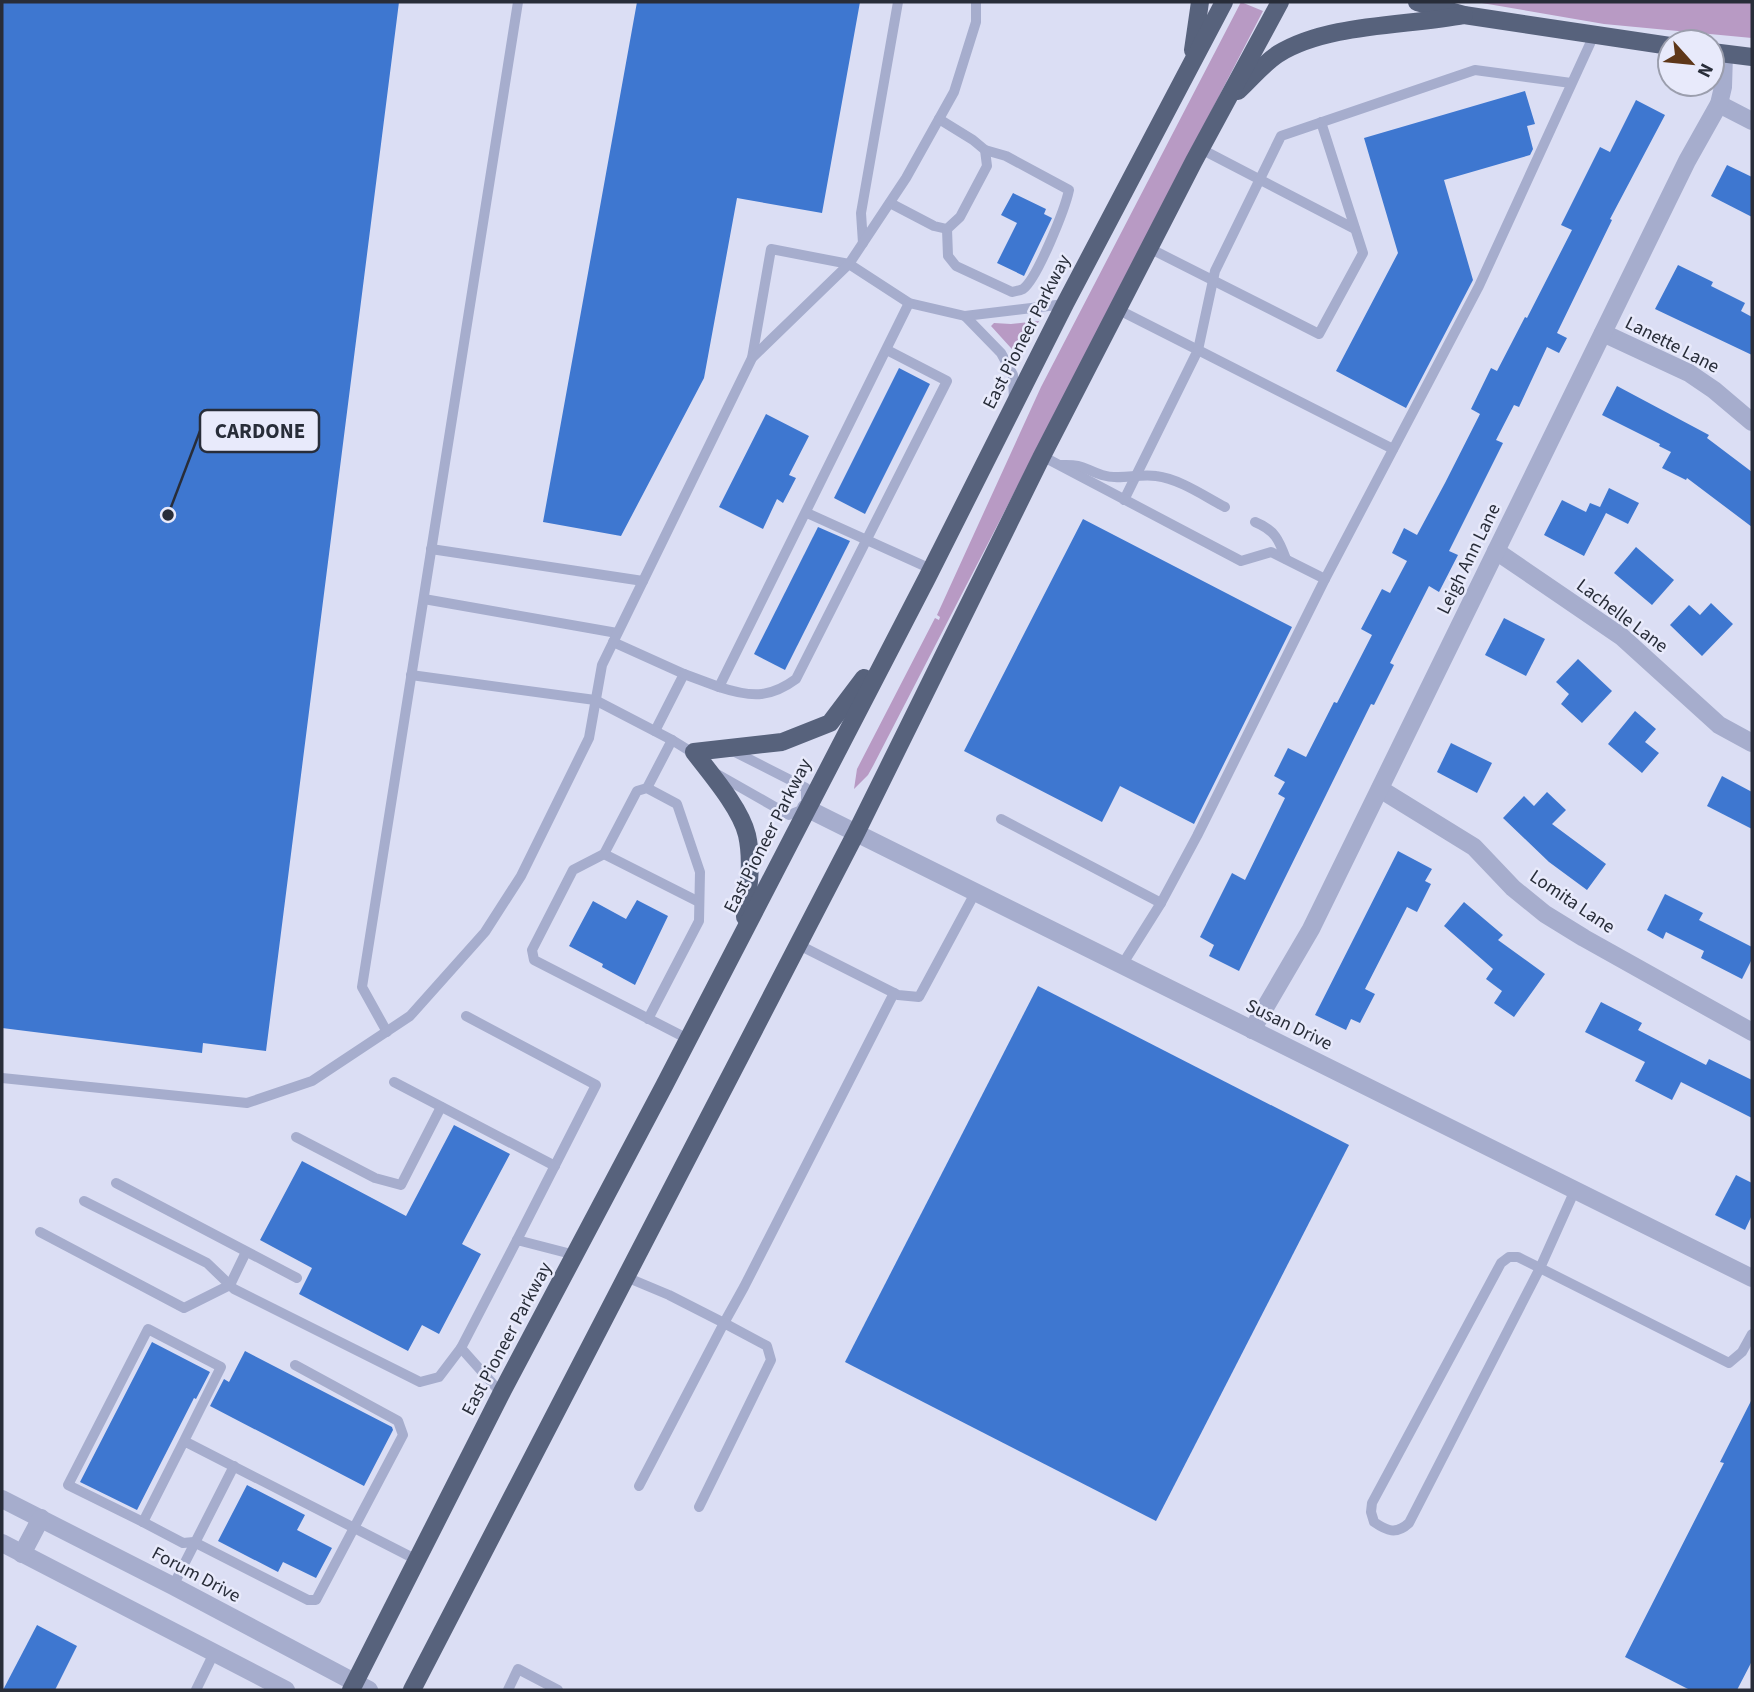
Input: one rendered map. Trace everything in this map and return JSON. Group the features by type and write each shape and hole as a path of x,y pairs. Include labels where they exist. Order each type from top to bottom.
{"main road":[{"path":"1191,63 1200,2"},
{"name":"East Pioneer Parkway","path":"358,1688 417,1560 501,1394 688,1040 1065,304 1224,2"},
{"path":"412,1690 856,834 1041,456 1200,149 1280,2"},
{"path":"1417,2 1464,15 1656,44"},
{"path":"1228,100 1278,54 1308,41 1393,23 1464,15"},
{"path":"1726,54 1752,57"},
{"path":"694,752 782,742 830,723 895,639"},
{"path":"694,752 725,792 747,834 750,879 743,931"}],"street":[{"path":"1720,98 1719,104 1752,121"},
{"name":"Leigh Ann Lane","path":"1252,1030 1311,929 1687,161 1719,104"},
{"name":"Lanette Lane","path":"1603,333 1689,373 1752,422"},
{"name":"Lachelle Lane","path":"1496,551 1622,638 1719,725 1752,743"},
{"name":"Lomita Lane","path":"1380,789 1474,847 1513,888 1545,914 1752,1032"},
{"name":"Susan Drive","path":"806,808 1752,1278"},
{"name":"Forum Drive","path":"2,1499 173,1586 358,1688"},
{"path":"23,1554 41,1518"},
{"path":"2,1543 286,1690"}],"lane":[{"path":"387,1032 362,987 518,2"},
{"path":"863,243 861,214 898,2"},
{"path":"752,358 849,264 890,203 954,92 976,22 976,2"},
{"path":"1122,965 1161,903 1197,836 1325,579 1479,286 1594,35"},
{"path":"1124,500 1199,351 1215,271 1281,136 1475,70 1571,83"},
{"path":"939,119 985,150 1006,156 1069,191 1065,207 1033,277 1023,289 1012,292 956,266 948,256 947,229 960,217 987,166 985,150"},
{"path":"1149,248 1319,334 1363,253 1321,122"},
{"path":"1200,149 1355,229"},
{"path":"890,203 934,226 947,229"},
{"path":"2,1078 247,1103 312,1081 411,1016 485,932 521,876 589,738 602,665 752,358 771,248 849,264 909,303 965,316 1065,304"},
{"path":"719,687 909,303"},
{"path":"1117,309 1393,449"},
{"path":"965,316 1001,353 1013,375 1014,403"},
{"path":"424,599 615,638 684,674 719,687 745,694 779,692 796,679 947,381 887,350"},
{"path":"1041,456 1241,561 1270,552 1325,579"},
{"path":"1059,465 1079,464 1102,475 1117,478 1136,475 1167,478 1225,507"},
{"path":"807,513 931,569"},
{"path":"1255,522 1269,528 1279,538 1286,559"},
{"path":"431,549 643,581"},
{"path":"655,731 684,674"},
{"path":"411,675 595,700 694,752 720,776 789,815 806,808 806,788 735,752 694,752"},
{"path":"647,788 673,740"},
{"path":"648,1019 698,921 700,872 677,804 647,788 637,791 604,854 573,870 532,950 534,960 688,1040"},
{"path":"1001,819 1161,903"},
{"path":"604,854 699,902"},
{"path":"799,945 894,993 919,997 975,893"},
{"path":"639,1486 894,993"},
{"path":"84,1201 207,1263 234,1289 420,1382 439,1377 461,1348 596,1085 466,1016"},
{"path":"394,1083 555,1166"},
{"path":"296,1137 374,1178 401,1185 441,1107"},
{"path":"116,1183 297,1278"},
{"path":"1575,1190 1540,1268 1409,1523 1394,1532 1374,1522 1371,1503 1501,1263 1509,1257 1518,1257 1540,1268 1729,1363 1742,1352 1752,1334"},
{"path":"40,1232 184,1308 230,1285 246,1252"},
{"path":"517,1241 575,1255"},
{"path":"626,1277 669,1295 767,1346 771,1360 699,1507"},
{"path":"143,1522 221,1367 148,1329 68,1485 183,1544 194,1542 308,1600 316,1600 403,1435 398,1421 295,1365"},
{"path":"461,1348 501,1394"},
{"path":"184,1441 417,1560"},
{"path":"173,1586 233,1466"},
{"path":"196,1690 214,1653"},
{"path":"508,1690 518,1669 558,1690"}],"shaded area":[{"path":"1241,2 1263,11 873,766 854,789 857,769 935,618 939,620 937,615 1041,387"},
{"path":"1476,2 1752,2 1752,38 1726,36 1726,28 1656,29 1604,24"},
{"path":"1039,321 1020,358 991,326 994,323"}],"building":[{"path":"2,2 399,2 266,1051 203,1043 202,1053 2,1028"},
{"path":"637,2 860,2 822,213 737,198 704,378 621,536 543,522"},
{"path":"1525,91 1535,124 1527,126 1533,149 1530,155 1444,180 1473,280 1406,408 1336,371 1398,253 1364,138"},
{"path":"1636,100 1665,115 1610,219 1612,220 1557,333 1567,338 1559,353 1547,347 1519,407 1514,405 1496,440 1503,443 1449,551 1458,555 1439,592 1429,586 1390,663 1394,665 1374,705 1371,704 1239,971 1209,956 1214,945 1200,937 1232,873 1245,880 1285,798 1278,794 1285,782 1274,776 1288,748 1306,757 1334,702 1337,703 1372,635 1361,629 1382,589 1390,593 1407,561 1392,553 1404,528 1417,535 1480,414 1471,409 1491,368 1497,371 1572,230 1561,225 1600,147 1610,152"},
{"path":"1727,165 1752,177 1752,217 1711,196"},
{"path":"1013,193 1046,209 1044,214 1052,218 1024,276 997,263 1017,223 1001,215"},
{"path":"1678,265 1713,282 1711,286 1745,303 1741,311 1752,317 1752,355 1655,309"},
{"path":"899,368 930,384 865,514 834,498"},
{"path":"1617,386 1709,435 1707,438 1752,472 1752,527 1687,478 1686,480 1662,468 1671,452 1602,415"},
{"path":"766,414 809,436 789,475 796,478 783,503 777,499 763,529 719,507"},
{"path":"1609,488 1639,503 1628,524 1606,513 1584,556 1544,535 1562,500 1586,512 1590,503 1600,507"},
{"path":"1083,519 1292,627 1194,824 1120,786 1102,822 964,751"},
{"path":"818,527 850,541 785,670 754,654"},
{"path":"1636,547 1674,580 1652,605 1614,573"},
{"path":"1711,603 1733,624 1702,656 1670,625 1689,605 1700,615"},
{"path":"1504,618 1545,639 1526,676 1485,655"},
{"path":"1578,659 1612,691 1582,723 1561,704 1569,694 1556,682"},
{"path":"1635,711 1656,729 1645,742 1659,753 1642,773 1608,744"},
{"path":"1451,743 1492,763 1477,793 1437,772"},
{"path":"1722,776 1752,792 1752,829 1707,806"},
{"path":"1547,792 1566,810 1552,824 1606,864 1587,890 1549,862 1503,818 1524,796 1534,806"},
{"path":"1398,851 1432,869 1425,881 1431,884 1417,912 1407,907 1365,989 1375,994 1360,1023 1351,1019 1346,1030 1315,1015"},
{"path":"1665,894 1703,913 1699,920 1752,947 1752,959 1742,979 1701,958 1704,951 1666,932 1663,939 1647,930"},
{"path":"637,900 668,916 635,985 569,946 593,901 626,919"},
{"path":"1464,902 1503,935 1498,940 1545,974 1514,1017 1494,1003 1502,991 1486,979 1493,969 1444,926"},
{"path":"1038,986 1349,1145 1156,1521 845,1362"},
{"path":"1601,1002 1642,1023 1638,1030 1706,1065 1709,1059 1752,1080 1752,1118 1681,1082 1672,1100 1635,1081 1645,1062 1585,1032"},
{"path":"454,1125 510,1154 462,1244 481,1254 439,1334 422,1325 408,1351 299,1294 312,1268 260,1240 302,1161 406,1216"},
{"path":"1736,1175 1752,1183 1752,1215 1745,1230 1715,1215"},
{"path":"152,1342 210,1372 137,1510 80,1482"},
{"path":"245,1351 392,1427 393,1430 364,1486 210,1406 224,1379 229,1382"},
{"path":"1752,1399 1752,1661 1737,1690 1690,1690 1625,1657 1724,1463 1720,1462"},
{"path":"247,1485 305,1515 297,1530 332,1548 316,1578 283,1562 278,1572 218,1541"},
{"path":"37,1625 77,1646 55,1690 3,1690"}],"place":[{"name":"CARDONE","path":"168,515"}]}
